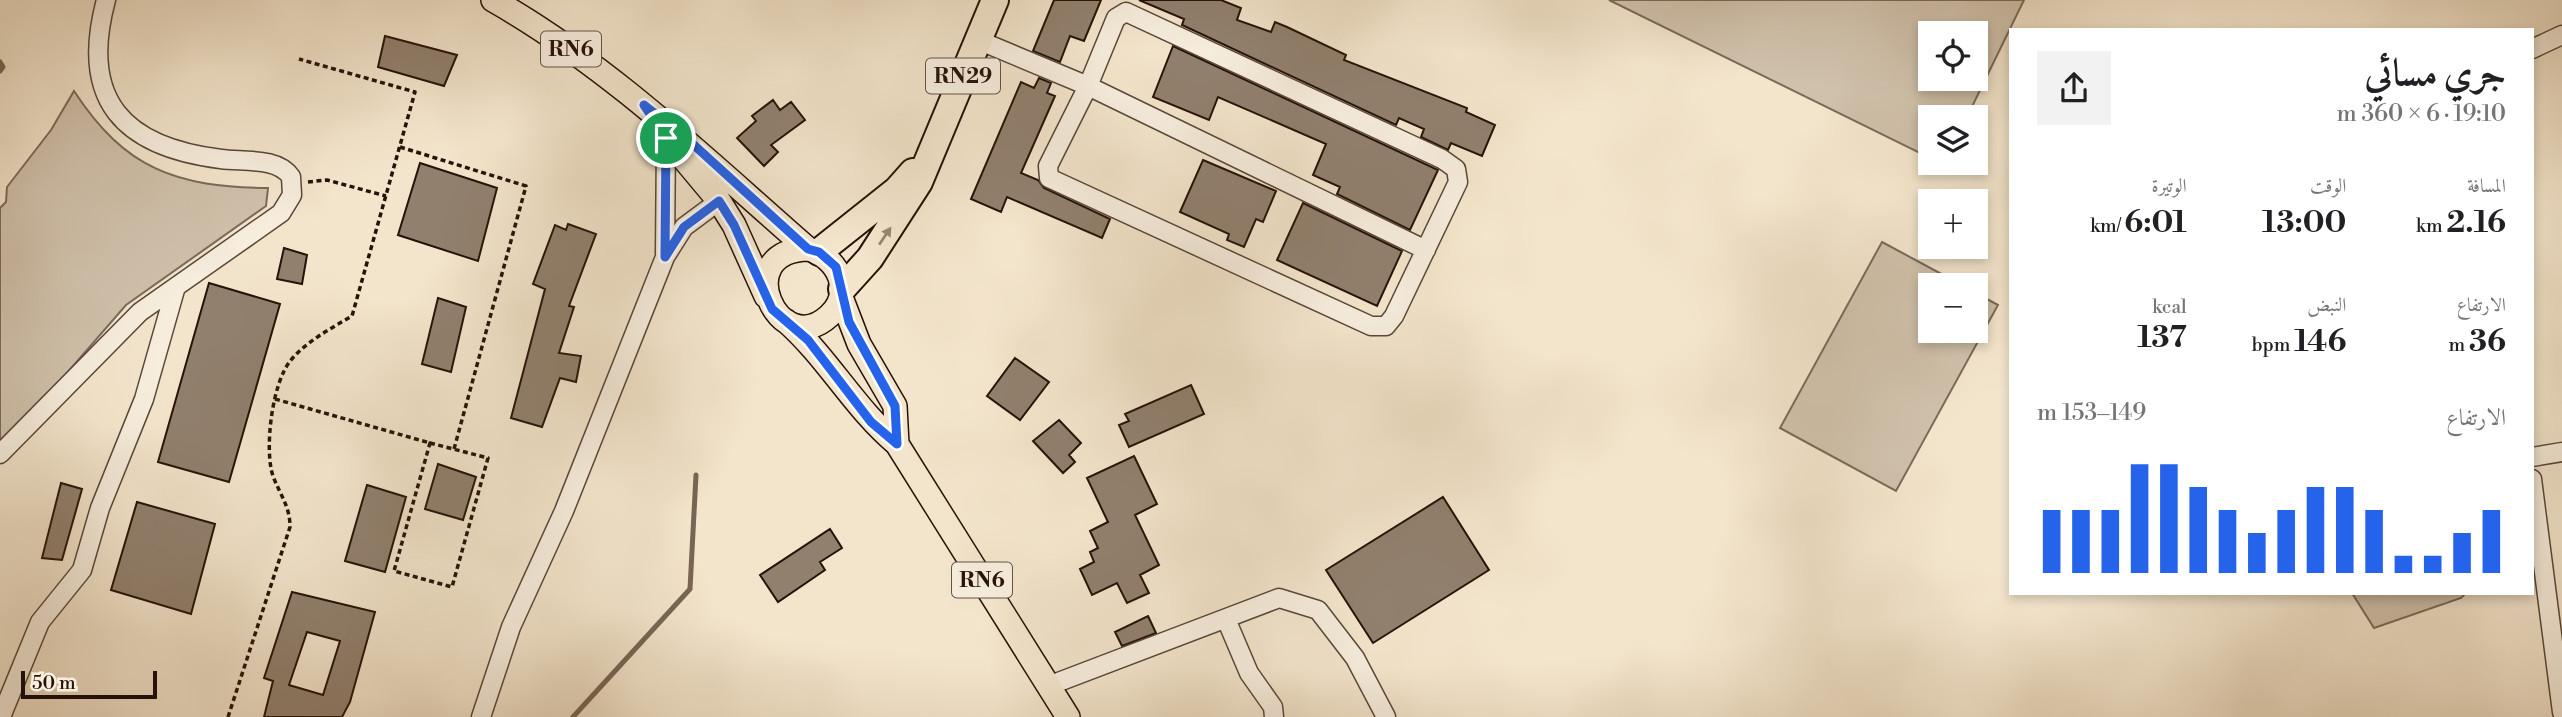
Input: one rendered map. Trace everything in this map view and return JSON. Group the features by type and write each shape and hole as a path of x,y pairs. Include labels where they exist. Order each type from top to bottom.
{"highway":[{"name":"RN29","path":"842,293 870,258 919,182 995,0"},
{"name":"RN29","path":"814,251 897,190 931,153"}],"main road":[{"name":"RN6","path":"493,0 568,47 644,105 836,267 859,344 895,406 897,444"},
{"name":"RN6","path":"644,105 666,138 719,201 734,225 768,300 824,359 871,422 897,444 1068,717"},
{"path":"768,300 767,279 778,259 797,250 814,251"},
{"path":"786,321 797,325 819,323 829,316 842,293"}],"street":[{"path":"0,454 125,326 281,213 292,195 292,183 286,170 277,164 175,152 143,137 116,113 101,86 98,55 106,0"},
{"path":"1126,12 1442,159 1456,169 1458,182 1426,250 1394,316 1386,326 1380,328 1053,181 1048,175 1048,166 1088,86 1116,19 1126,12"},
{"path":"2534,48 2562,35"},
{"path":"978,40 1088,86 1426,250"},
{"path":"665,257 666,138"},
{"path":"481,717 511,627 564,511 665,257 684,227 719,201"},
{"path":"1,717 40,622 82,570 100,508 147,390 175,290"},
{"path":"2534,457 2562,452"},
{"path":"2534,492 2557,645 2562,712"},
{"path":"1048,686 1279,598 1318,610 1355,658 1386,717"},
{"path":"1226,619 1249,673 1272,707 1274,717"}],"path":[{"path":"228,717 290,527 290,510 273,475 270,433 275,400 289,362 315,337 352,316 415,92 299,59"},
{"path":"400,147 526,186 454,449"},
{"path":"292,183 327,180 386,196"},
{"path":"275,400 488,458 452,587 394,571 430,443"}],"shaded area":[{"path":"1609,0 2024,0 1988,74 1988,21 1918,21 1918,91 1980,91 1973,105 1918,105 1918,152"},
{"path":"74,91 93,118 134,156 180,177 235,187 268,188 266,206 126,305 0,450 0,208 6,202 7,187 51,130"},
{"path":"1882,242 1940,273 1918,273 1918,343 1977,343 1896,491 1780,428"},
{"path":"1988,300 1998,305 1988,323"},
{"path":"2353,595 2464,595 2461,598 2374,628"}],"building":[{"path":"1054,0 1101,0 1084,41 1070,36 1060,62 1033,51"},
{"path":"1139,0 1221,0 1241,8 1237,20 1271,32 1275,22 1346,55 1344,60 1467,108 1466,112 1495,125 1482,156 1451,143 1448,150 1421,137 1424,129 1399,118 1396,125 1182,25 1184,19"},
{"path":"385,36 457,55 444,86 378,67"},
{"path":"1173,46 1438,170 1410,230 1337,194 1340,187 1313,175 1326,144 1218,97 1209,120 1153,97"},
{"path":"1039,78 1051,83 1047,93 1055,96 1021,173 1038,180 1044,188 1110,219 1102,238 1007,197 1001,212 971,199 1021,82 1034,88"},
{"path":"773,100 780,110 791,102 805,120 771,145 778,152 764,166 737,138 756,121 752,116"},
{"path":"1203,160 1276,191 1263,222 1256,219 1244,247 1227,240 1229,234 1180,212"},
{"path":"420,163 497,188 478,261 398,235"},
{"path":"1303,203 1402,251 1377,306 1277,260"},
{"path":"568,224 596,234 569,306 574,307 559,353 581,356 576,382 560,378 542,427 511,418 545,289 533,284 555,225 566,230"},
{"path":"284,248 307,255 302,284 277,279"},
{"path":"209,283 280,304 229,482 158,462"},
{"path":"438,298 466,307 451,372 422,364"},
{"path":"1015,358 1049,382 1020,420 987,396"},
{"path":"1191,385 1204,414 1129,447 1119,425 1129,421 1125,414"},
{"path":"1059,420 1081,443 1069,455 1075,462 1063,473 1033,441"},
{"path":"1134,456 1157,504 1135,515 1159,565 1140,575 1149,593 1127,603 1117,583 1092,595 1080,569 1094,562 1090,552 1098,548 1090,531 1108,522 1087,478"},
{"path":"438,464 476,477 463,520 425,509"},
{"path":"61,483 82,489 62,560 42,558"},
{"path":"367,485 406,497 385,572 345,561"},
{"path":"1443,497 1489,570 1373,643 1326,570"},
{"path":"137,502 215,524 191,614 111,590"},
{"path":"830,529 842,548 820,562 825,570 778,602 760,575"},
{"path":"292,592 375,612 350,702 342,717 264,717 273,681 264,678","holes":["307,632 340,641 323,695 289,685"]},
{"path":"1148,616 1156,633 1122,646 1115,632"}],"waterway":[{"path":"0,62 3,67 0,71"},
{"path":"573,717 690,589 696,475"}],"route":[{"path":"644,105 695,146 808,249 829,258 836,267 841,278 841,297 849,322 895,406 897,444 871,422 808,340 772,309 734,225 719,201 684,227 665,257 666,138 644,105"}]}
